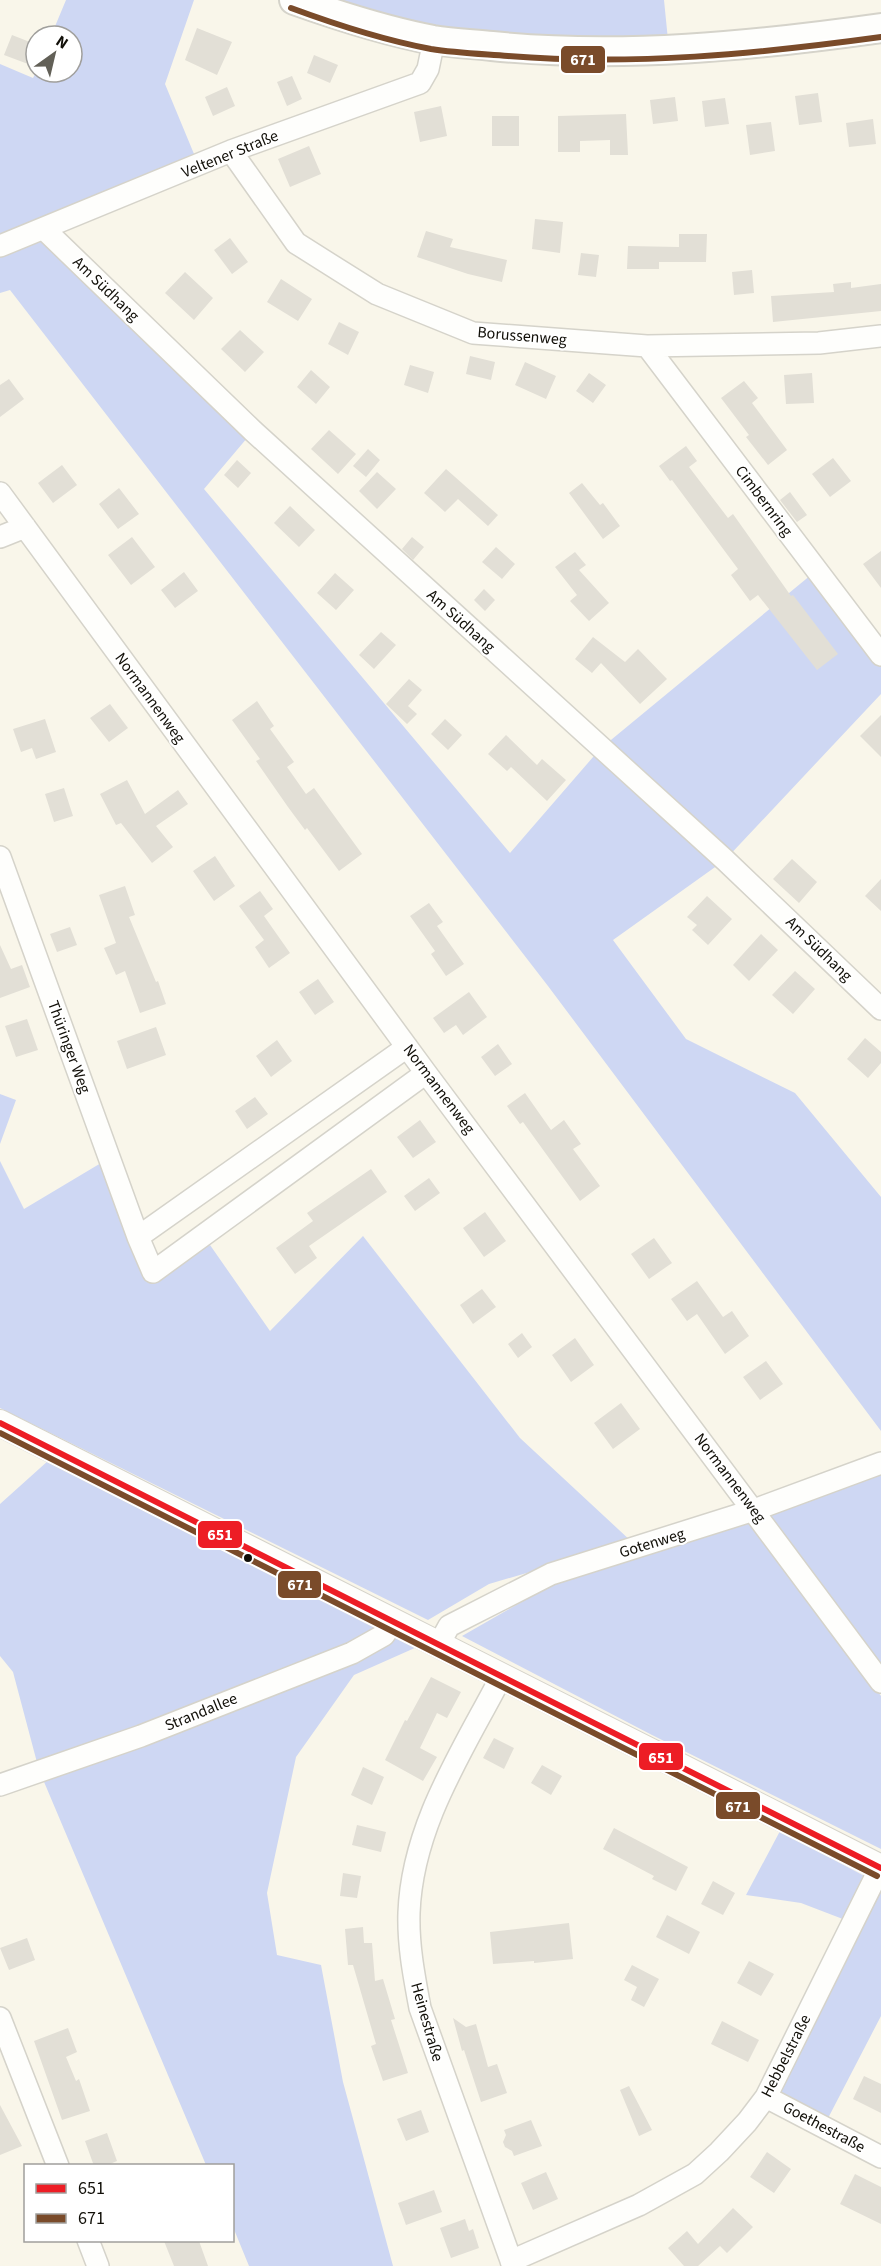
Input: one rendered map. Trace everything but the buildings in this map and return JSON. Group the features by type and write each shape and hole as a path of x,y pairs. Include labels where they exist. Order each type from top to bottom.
{"main road":[{"path":"294,0 379,27 434,40 522,49 597,53 669,50 881,28"}],"street":[{"name":"Veltener Straße","path":"0,246 231,151 420,83 428,69 434,40"},
{"name":"Borussenweg","path":"231,151 296,243 377,294 473,333 647,346 819,343 881,336"},
{"name":"Am Südhang","path":"44,229 253,431 725,860 881,1009"},
{"name":"Cimbernring","path":"647,346 881,655"},
{"name":"Normannenweg","path":"0,493 426,1073 881,1682"},
{"path":"0,537 24,527"},
{"name":"Thüringer Weg","path":"0,856 138,1237 153,1272 426,1073"},
{"path":"138,1237 407,1047"},
{"path":"0,1423 880,1868"},
{"name":"Gotenweg","path":"438,1646 449,1626 551,1574 754,1510 881,1463"},
{"name":"Strandallee","path":"0,1785 141,1736 351,1653 384,1635 393,1622"},
{"name":"Heinestraße","path":"501,1677 427,1822 418,1849 409,1913 412,1972 420,2008 512,2264"},
{"name":"Hebbelstraße","path":"512,2264 639,2205 695,2174 726,2145 766,2097 880,1868"},
{"path":"0,2018 57,2164"},
{"name":"Goethestraße","path":"766,2097 881,2157"},
{"path":"87,2242 98,2266"}],"shaded area":[{"path":"66,0 194,0 165,84 199,166 45,229 253,431 204,489 510,853 600,749 817,570 881,655 881,694 725,860 613,940 686,1039 795,1093 881,1197 881,1431 548,986 10,290 0,293 0,64 24,74 24,84 84,84 84,24 56,24"},
{"path":"294,0 664,0 669,50 522,49"},
{"path":"0,1094 16,1100 0,1144"},
{"path":"0,1161 24,1209 101,1163 149,1279 210,1245 270,1331 363,1236 520,1438 632,1542 489,1584 428,1620 0,1408"},
{"path":"49,1460 417,1647 354,1675 296,1757 267,1893 277,1955 321,1965 343,2082 393,2266 249,2266 234,2229 234,2164 206,2164 39,1770 13,1672 0,1656 0,1504"},
{"path":"881,1471 881,1665 767,1511"},
{"path":"748,1514 881,1696 881,1849 652,1735 462,1636 553,1584 664,1547"},
{"path":"780,1831 870,1879 848,1921 801,1903 746,1895"},
{"path":"881,1889 881,2016 825,2124 775,2095"}],"transit line":[{"name":"671","path":"291,8 360,32 431,49 555,59 695,57 788,49 881,37"},
{"name":"651","path":"0,1423 881,1868"},
{"name":"671","path":"0,1433 877,1876"}]}
